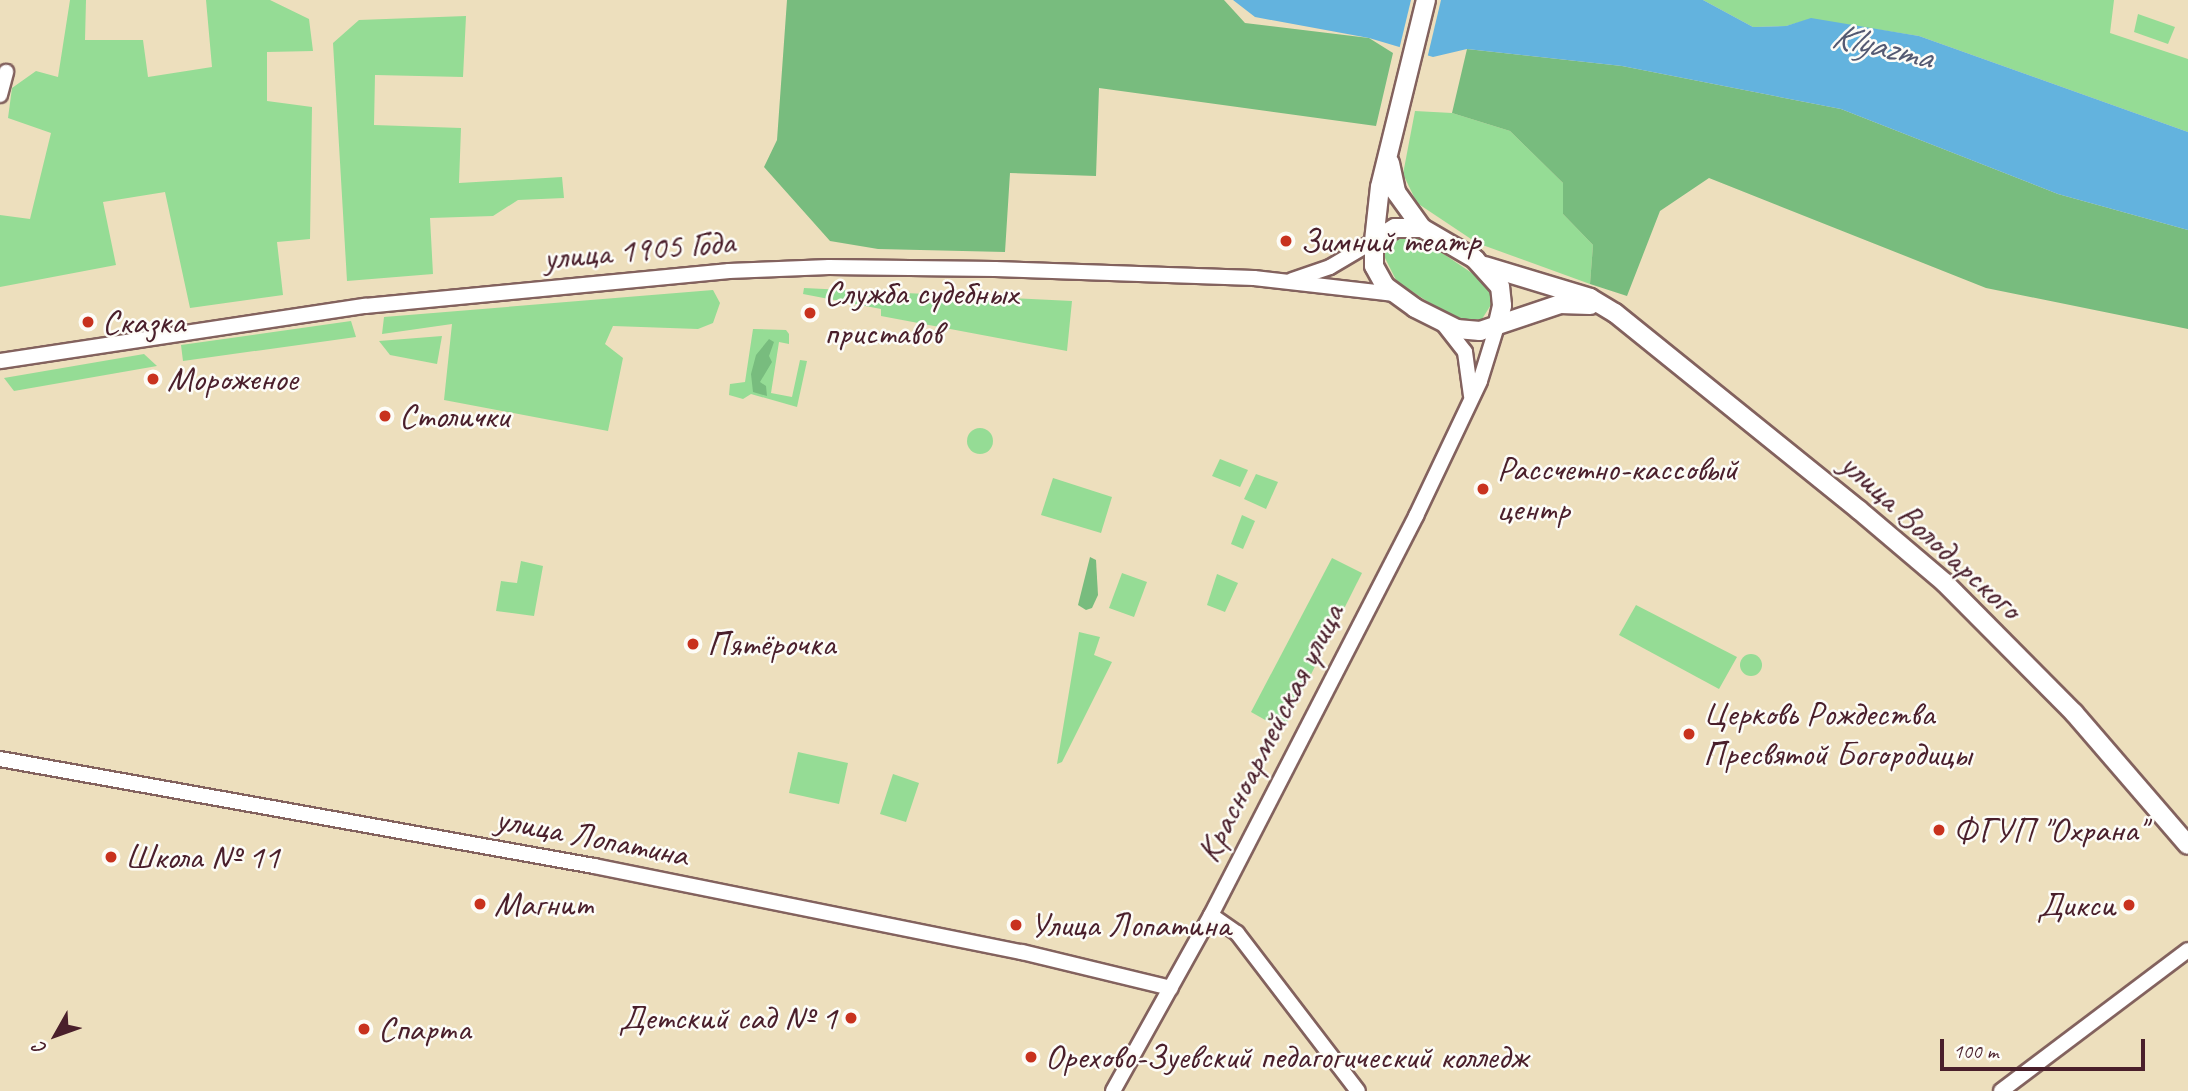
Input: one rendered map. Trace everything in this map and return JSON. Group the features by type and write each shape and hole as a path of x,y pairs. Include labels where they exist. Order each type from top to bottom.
{"main road":[{"path":"1426,0 1377,202 1374,241 1377,274 1394,294 1444,325 1480,331 1560,304 1601,306"},
{"path":"1389,160 1396,192 1422,228 1485,266 1503,296 1498,323"},
{"path":"1374,241 1395,228 1422,228"},
{"name":"улица Володарского","path":"1485,266 1590,298 1685,367 1945,583 2074,713 2188,845"}],"street":[{"path":"0,95 6,72"},
{"path":"1288,281 1323,270 1374,241"},
{"name":"улица 1905 Года","path":"0,361 365,306 729,271 914,267 1288,281"},
{"path":"1288,281 1394,294"},
{"name":"Красноармейская улица","path":"1113,1091 1211,915 1416,516 1486,367 1498,323"},
{"path":"1444,325 1465,352 1471,398"},
{"name":"улица Лопатина","path":"0,759 594,866 1022,952 1171,988"},
{"path":"1211,915 1237,933 1358,1091"},
{"path":"2001,1091 2188,950"}],"green space":[{"path":"70,0 86,0 85,40 143,40 148,77 212,67 206,0 270,0 309,19 313,51 267,52 267,101 312,107 310,239 277,242 283,295 190,308 165,192 103,202 116,265 0,287 0,215 30,219 51,133 8,118 12,88 36,71 58,77"},
{"path":"787,0 1224,0 1245,23 1369,38 1393,53 1376,126 1099,88 1096,176 1010,173 1005,252 878,249 830,241 764,167 777,140"},
{"path":"1703,0 2114,0 2110,33 2188,59 2188,132 1919,36 1811,19 1786,26 1753,27"},
{"path":"2138,14 2175,27 2168,44 2134,32"},
{"path":"466,16 463,77 375,75 374,125 461,128 459,183 562,177 564,198 518,200 493,216 430,218 433,274 347,281 333,43 359,20"},
{"path":"1467,49 1622,66 1841,109 2058,194 2188,230 2188,329 1986,288 1709,178 1660,211 1627,296 1590,284 1593,245 1563,214 1563,183 1510,131 1452,113"},
{"path":"1415,111 1452,113 1510,131 1563,183 1563,214 1593,245 1590,284 1477,243 1417,203 1403,174"},
{"path":"1403,234 1423,240 1491,286 1494,300 1482,319 1455,319 1397,282 1384,256 1390,243"},
{"path":"804,288 1072,301 1067,351 881,316 881,309 803,294"},
{"path":"713,290 720,303 713,323 698,329 613,326 605,344 623,358 608,431 444,400 452,324 382,334 384,317"},
{"path":"351,321 356,337 183,361 181,345"},
{"path":"753,329 786,330 789,334 789,344 779,342 771,393 792,397 800,360 807,361 797,407 751,394 743,399 729,395 730,384 745,382"},
{"path":"442,336 437,364 390,355 379,341"},
{"path":"769,339 774,342 769,356 772,362 760,382 766,386 767,396 753,392 751,374 756,355"},
{"path":"144,354 157,366 14,391 4,378"},
{"path":"980,428 989,432 993,441 989,450 980,454 971,450 967,441 971,432"},
{"path":"1220,459 1248,470 1240,487 1212,476"},
{"path":"1256,474 1278,482 1266,509 1244,499"},
{"path":"1053,478 1112,497 1101,533 1041,515"},
{"path":"1242,515 1255,521 1243,549 1231,544"},
{"path":"1090,557 1096,560 1098,595 1092,608 1086,610 1078,605"},
{"path":"1332,558 1362,573 1283,730 1251,712"},
{"path":"521,561 543,566 534,616 496,611 501,581 517,583"},
{"path":"1122,573 1147,582 1134,617 1109,608"},
{"path":"1217,574 1238,583 1225,612 1207,605"},
{"path":"1636,605 1737,657 1719,689 1619,635"},
{"path":"1079,632 1100,637 1094,655 1112,662 1062,762 1057,764"},
{"path":"1751,654 1759,657 1762,665 1759,673 1751,676 1743,673 1740,665 1743,657"},
{"path":"798,752 848,763 839,804 789,793"},
{"path":"893,774 919,783 906,822 880,814"}],"water":[{"name":"Klyazma","path":"1233,0 1703,0 1753,27 1786,26 1811,18 1919,36 2188,132 2188,230 2058,194 1841,109 1622,66 1467,49 1433,57 1369,38 1255,17"}],"pier":[{"path":"1411,0 1441,0 1427,59 1399,50"}],"place":[{"name":"Зимний театр","path":"1286,241"},
{"name":"Служба судебных приставов","path":"810,313"},
{"name":"Сказка","path":"88,322"},
{"name":"Мороженое","path":"153,379"},
{"name":"Столички","path":"385,416"},
{"name":"Рассчетно-кассовый центр","path":"1483,489"},
{"name":"Пятёрочка","path":"693,644"},
{"name":"Церковь Рождества Пресвятой Богородицы","path":"1689,734"},
{"name":"ФГУП \"Охрана\"","path":"1939,830"},
{"name":"Школа № 11","path":"111,857"},
{"name":"Магнит","path":"480,904"},
{"name":"Дикси","path":"2129,905"},
{"name":"Улица Лопатина","path":"1016,925"},
{"name":"Детский сад № 1","path":"851,1018"},
{"name":"Спарта","path":"364,1029"},
{"name":"Орехово-Зуевский педагогический колледж","path":"1031,1057"}]}
